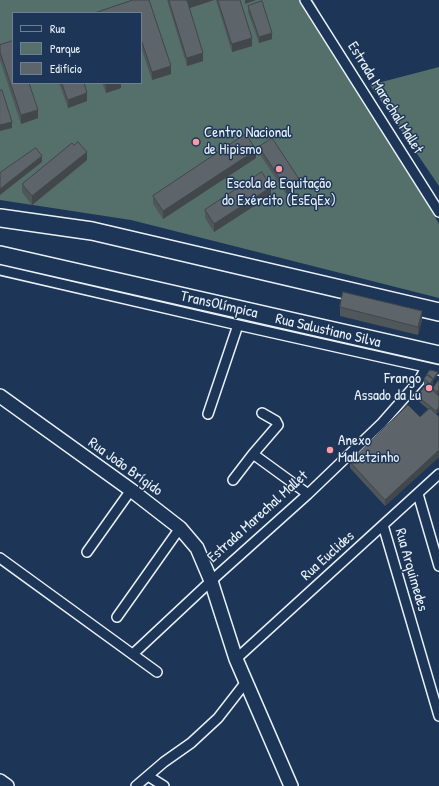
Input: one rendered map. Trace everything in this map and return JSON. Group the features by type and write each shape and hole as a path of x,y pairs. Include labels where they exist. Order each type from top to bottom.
{"highway":[{"path":"4,218 92,232 439,312"},
{"name":"TransOlímpica","path":"0,255 439,355"},
{"path":"0,264 47,272 186,302 220,306"}],"street":[{"name":"Estrada Marechal Mallet","path":"305,0 439,212"},
{"name":"Rua Salustiano Silva","path":"0,270 439,370"},
{"path":"208,414 238,325"},
{"name":"Estrada Marechal Mallet","path":"291,786 236,659 211,581 308,494 387,417 419,381 424,371 423,367"},
{"name":"Rua João Brígido","path":"0,396 131,490 180,528 197,548 211,581"},
{"path":"233,480 278,425 276,421 262,413"},
{"path":"253,454 308,494"},
{"name":"Rua Euclides","path":"236,659 439,474"},
{"path":"87,552 131,490"},
{"path":"418,494 439,566"},
{"name":"Rua Arquimedes","path":"383,525 439,716"},
{"path":"117,617 180,528"},
{"path":"0,558 157,672"},
{"path":"133,654 211,581"},
{"path":"136,786 164,762 191,743 218,718 246,682"},
{"path":"148,776 164,786"},
{"path":"0,781 7,786"}],"green space":[{"name":"Centro Nacional de Hipismo","path":"0,0 313,0 439,224 439,298 131,220 0,200"},
{"path":"439,67 439,186 370,85"}],"building":[{"path":"133,0 149,0 171,66 152,72 142,42 142,12 98,12"},
{"path":"169,0 187,0 203,53 187,58"},
{"path":"218,0 240,0 252,38 232,44"},
{"path":"262,1 272,33 259,37 248,6"},
{"path":"12,41 12,84 29,84 38,110 21,115 0,52 0,45"},
{"path":"62,84 84,84 87,93 68,100"},
{"path":"0,90 2,90 12,122 0,125"},
{"path":"246,134 256,150 163,211 153,196"},
{"name":"Escola de Equitação do Exército (EsEqEx)","path":"272,138 299,179 286,188 259,147"},
{"path":"78,142 87,152 32,196 22,184 72,143 74,145"},
{"path":"36,148 42,156 0,189 0,173"},
{"path":"262,172 271,187 214,224 205,210"},
{"path":"343,292 422,311 418,327 340,307"},
{"path":"430,370 438,372 433,379 427,375"},
{"path":"428,374 433,379 430,384 424,379"},
{"path":"439,380 439,389 437,392 433,388"},
{"path":"426,385 439,396 439,407 436,411 417,396"},
{"path":"408,405 420,417 430,408 439,417 439,450 385,500 350,462"}],"place":[{"name":"Centro Nacional de Hipismo","path":"196,142"},
{"name":"Escola de Equitação do Exército (EsEqEx)","path":"279,169"},
{"name":"Frango Assado da Lu","path":"429,388"},
{"name":"Anexo Malletzinho","path":"330,450"}]}
